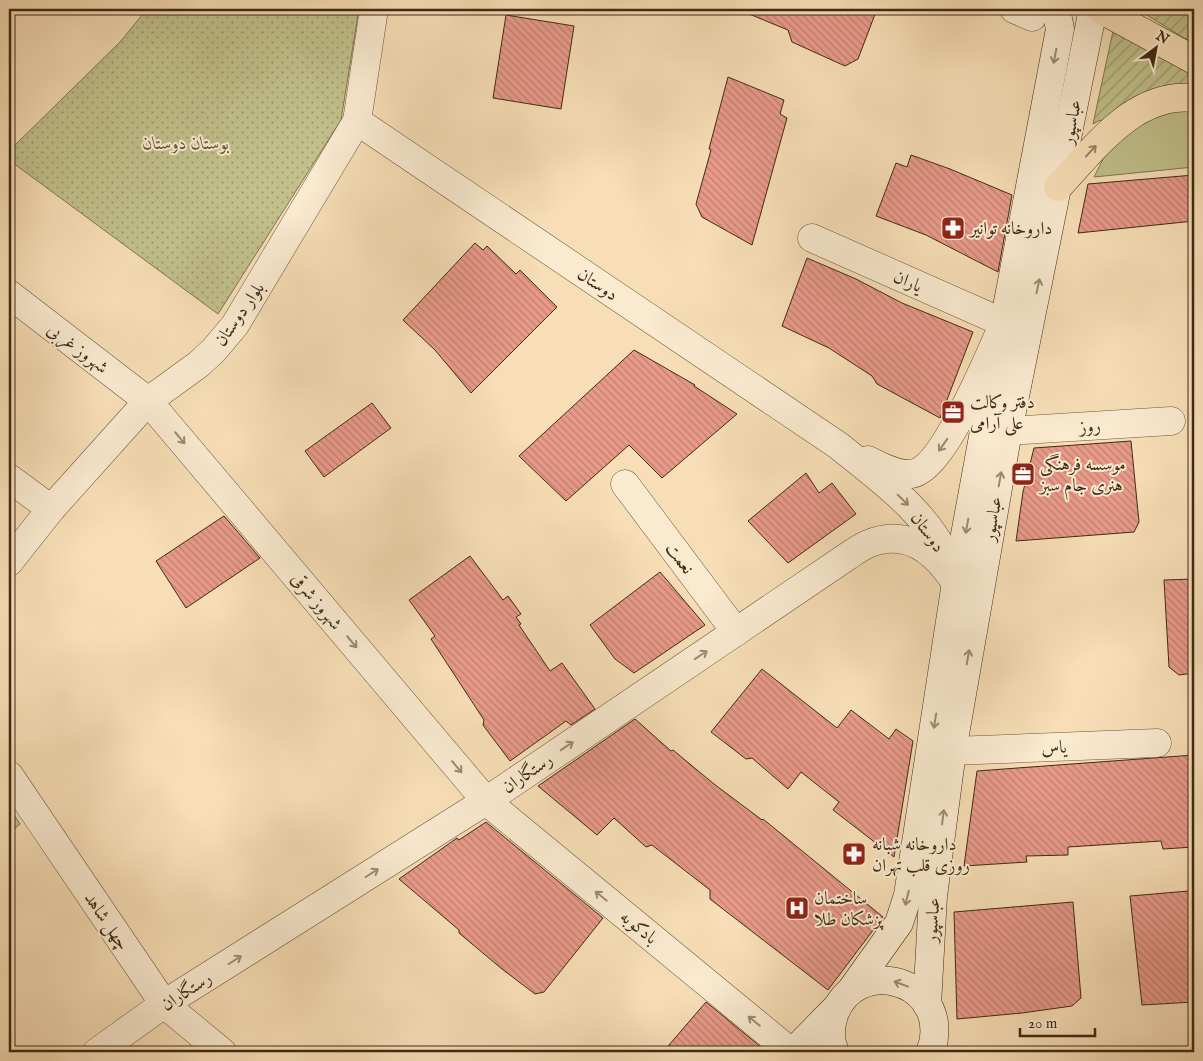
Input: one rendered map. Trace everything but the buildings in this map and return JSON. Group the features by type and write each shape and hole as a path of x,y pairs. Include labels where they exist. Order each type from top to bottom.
{"highway":[{"path":"1100,9 1194,60"},
{"path":"1058,187 1112,129 1132,114 1165,100 1194,98"}],"street":[{"name":"بلوار دوستان","path":"9,562 51,509 148,401 199,364 214,350 235,325 357,121 374,9"},
{"name":"عباسپور","path":"845,998 899,923 908,895 954,584 1016,326 1058,187 1093,9"},
{"name":"عباسپور","path":"927,1005 933,896 952,751 1008,431 1016,326 1060,29 1034,12"},
{"name":"دوستان","path":"357,121 839,446 901,498 917,515 940,545 947,558 954,584"},
{"name":"یاران","path":"812,238 1016,326"},
{"name":"شهروز غربی","path":"9,294 148,401"},
{"name":"دوستان","path":"839,446 899,473 912,474 922,469 944,446 1016,326"},
{"name":"شهروز شرقی","path":"148,401 486,801"},
{"name":"روز","path":"1008,431 1171,421"},
{"path":"9,478 51,509"},
{"name":"نعمت","path":"625,484 736,632"},
{"name":"رستگاران","path":"97,1052 164,1004 486,801 868,544 886,539 902,539 920,545 940,561 954,584"},
{"name":"یاس","path":"952,751 1157,743"},
{"name":"چهل شاهد","path":"9,775 164,1004 222,1052"},
{"name":"بادکوبه","path":"486,801 792,1052"},
{"path":"792,1052 845,998 865,982 879,980 907,985 919,994 927,1005 934,1021 933,1047"},
{"path":"836,1052 831,1035 832,1021 845,998"}],"green space":[{"name":"بوستان دوستان","path":"147,9 359,9 341,120 218,314 9,160 9,151 120,42"},
{"path":"1137,9 1194,9 1194,44 1192,43"},
{"path":"1113,31 1194,73 1194,83 1164,87 1105,127 1100,120 1093,124"},
{"path":"1194,106 1194,167 1094,177 1108,149 1128,125"},
{"path":"9,807 20,824 9,834"}],"place":[{"name":"داروخانه توانیر","path":"953,228"},
{"name":"دفتر وکالت علی آرامی","path":"953,412"},
{"name":"موسسه فرهنگی هنری جام سبز","path":"1023,474"},
{"name":"داروخانه شبانه روزی قلب تهران","path":"854,854"},
{"name":"ساختمان پزشکان طلا","path":"797,908"}]}
